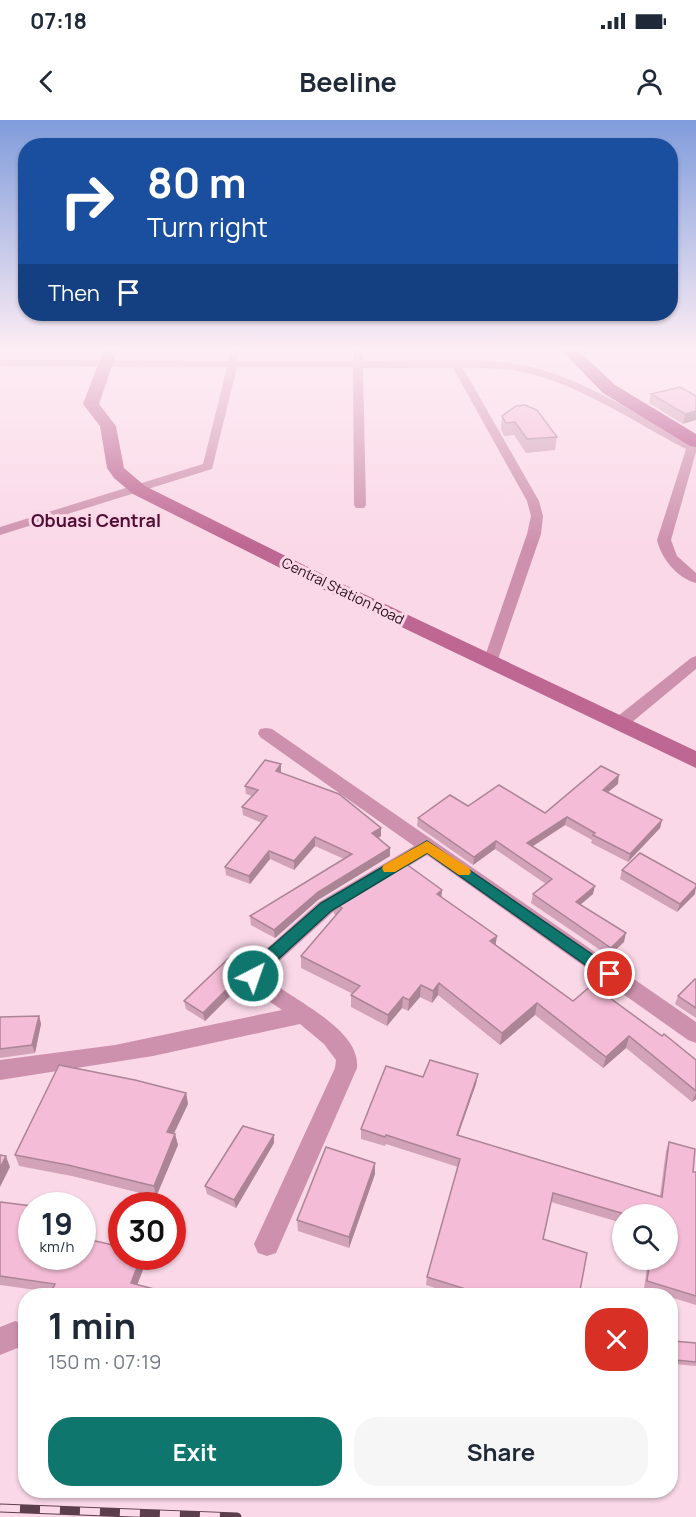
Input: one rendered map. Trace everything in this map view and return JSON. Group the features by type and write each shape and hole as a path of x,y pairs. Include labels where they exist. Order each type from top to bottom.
{"main road":[{"path":"648,414 694,444"}],"street":[{"name":"Central Station Road","path":"99,414 107,425 112,465 126,481 139,490 325,583 696,760"},
{"path":"0,531 139,490 208,466 222,414"},
{"path":"359,414 360,505"},
{"path":"484,414 533,501 537,516 525,562 490,662"},
{"path":"633,414 694,444 664,540 670,558 696,579"},
{"path":"618,724 696,661"},
{"path":"266,733 696,1034"},
{"path":"267,1244 347,1059 345,1053 332,1039 304,1014 255,981 253,976 255,970 326,907 427,846"},
{"path":"0,1070 60,1064 187,1041 304,1014"}],"building":[{"path":"540,414 557,437 527,439 515,422 506,423 502,416"},
{"path":"265,760 281,764 276,771 339,794 381,828 372,833 390,848 318,892 274,930 250,916 352,854 315,837 294,861 269,851 249,876 225,867 267,816 242,807 258,790 245,786"},
{"path":"601,766 619,775 603,790 662,820 630,854 593,835 595,833 567,817 527,843 595,886 576,902 626,933 611,948 533,894 552,879 496,841 474,857 418,818 450,795 468,806 499,785 545,813"},
{"path":"640,853 696,884 696,887 680,904 622,870"},
{"path":"402,861 442,890 437,894 497,936 490,941 573,1001 592,985 662,1036 664,1034 696,1060 696,1091 629,1036 606,1057 537,1003 502,1033 439,983 433,991 421,985 409,1000 403,997 388,1015 351,995 360,986 301,956 342,908 334,902"},
{"path":"229,958 240,965 243,973 203,1013 184,1001"},
{"path":"696,980 696,1008 678,996"},
{"path":"39,1016 32,1045 0,1049 0,1017"},
{"path":"430,1060 478,1074 457,1135 662,1197 669,1142 695,1149 693,1172 696,1172 696,1296 678,1290 678,1288 647,1281 649,1270 678,1270 678,1204 612,1204 612,1210 553,1193 543,1239 587,1253 580,1288 462,1288 427,1277 460,1159 361,1129 386,1066 423,1077"},
{"path":"59,1065 186,1093 167,1132 175,1134 154,1186 15,1155"},
{"path":"243,1126 274,1135 234,1200 205,1186"},
{"path":"326,1147 375,1163 349,1237 297,1220"},
{"path":"0,1155 6,1156 0,1168"},
{"path":"0,1202 18,1204 18,1270 96,1270 96,1241 108,1244 108,1270 136,1270 131,1283 150,1288 53,1288 55,1284 0,1276"},
{"path":"678,1341 696,1343 696,1362 678,1360"}],"railway":[{"path":"0,1508 237,1517"}],"slow traffic":[{"path":"389,868 427,846 464,872"}],"district":[{"name":"Obuasi Central","path":"96,521"}],"route":[{"path":"253,976 255,970 326,907 427,846 610,974"}]}
